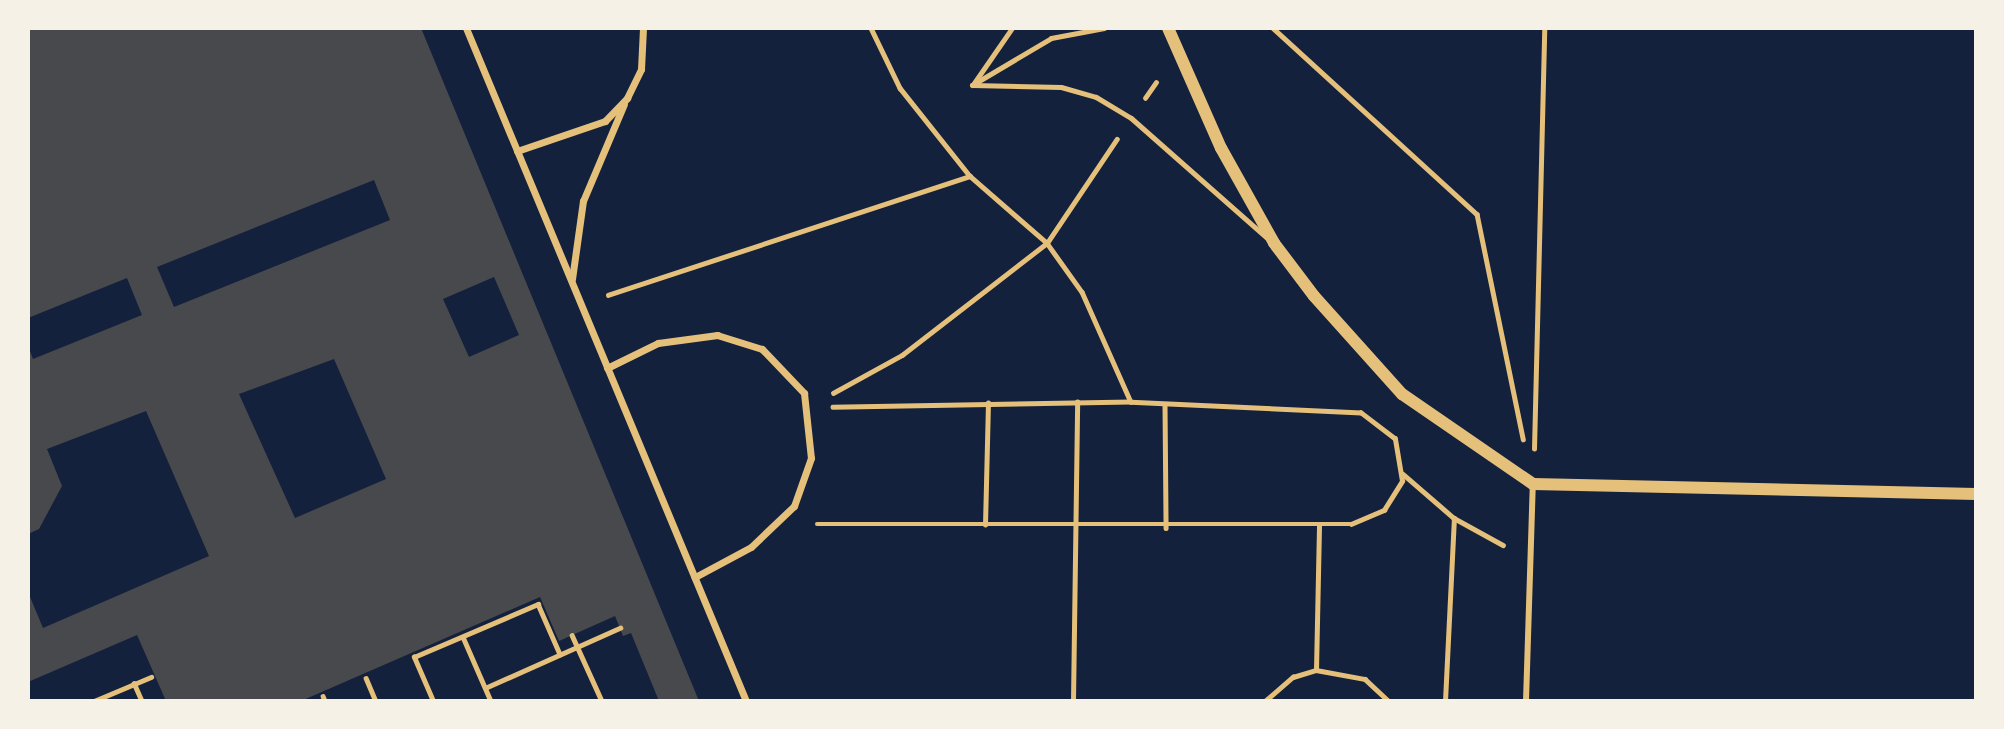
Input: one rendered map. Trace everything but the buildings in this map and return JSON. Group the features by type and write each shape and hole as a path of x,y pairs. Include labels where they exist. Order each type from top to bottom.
{"street":[{"path":"466,28 746,701"},
{"path":"572,282 583,201 641,69 643,28"},
{"path":"1168,28 1187,80 1274,243 1402,394 1533,484 1976,494"},
{"path":"517,151 605,121 627,97"},
{"path":"607,368 658,343 730,337 773,357 794,378 808,407 811,458 794,506 751,547 695,577"},
{"path":"1525,701 1533,484"}],"lane":[{"path":"972,85 1012,28"},
{"path":"972,85 1051,38 1104,28"},
{"path":"972,85 1061,87 1131,118 1274,243"}],"path":[{"path":"871,28 900,88 970,176 1047,243 1082,292 1131,402"},
{"path":"1273,28 1477,214 1533,484"},
{"path":"1533,484 1544,28"},
{"path":"808,407 902,355 1047,243 1131,118"},
{"path":"581,304 970,176"},
{"path":"1073,701 1079,526 1077,402"},
{"path":"794,506 819,525 1166,528 1320,525 1369,520 1395,496 1402,474 1395,439 1361,413 1131,402 808,407"},
{"path":"985,525 988,404"},
{"path":"1165,404 1166,528"},
{"path":"1402,474 1485,540 1530,550"},
{"path":"1445,701 1454,518"},
{"path":"1315,670 1320,525"},
{"path":"433,701 414,657 538,604 560,654"},
{"path":"485,688 620,628"},
{"path":"572,635 602,701"},
{"path":"463,637 491,701"},
{"path":"1265,701 1293,677 1315,670 1365,679 1389,701"},
{"path":"94,701 106,699 151,677"},
{"path":"366,678 376,701"},
{"path":"134,683 142,701"}]}
